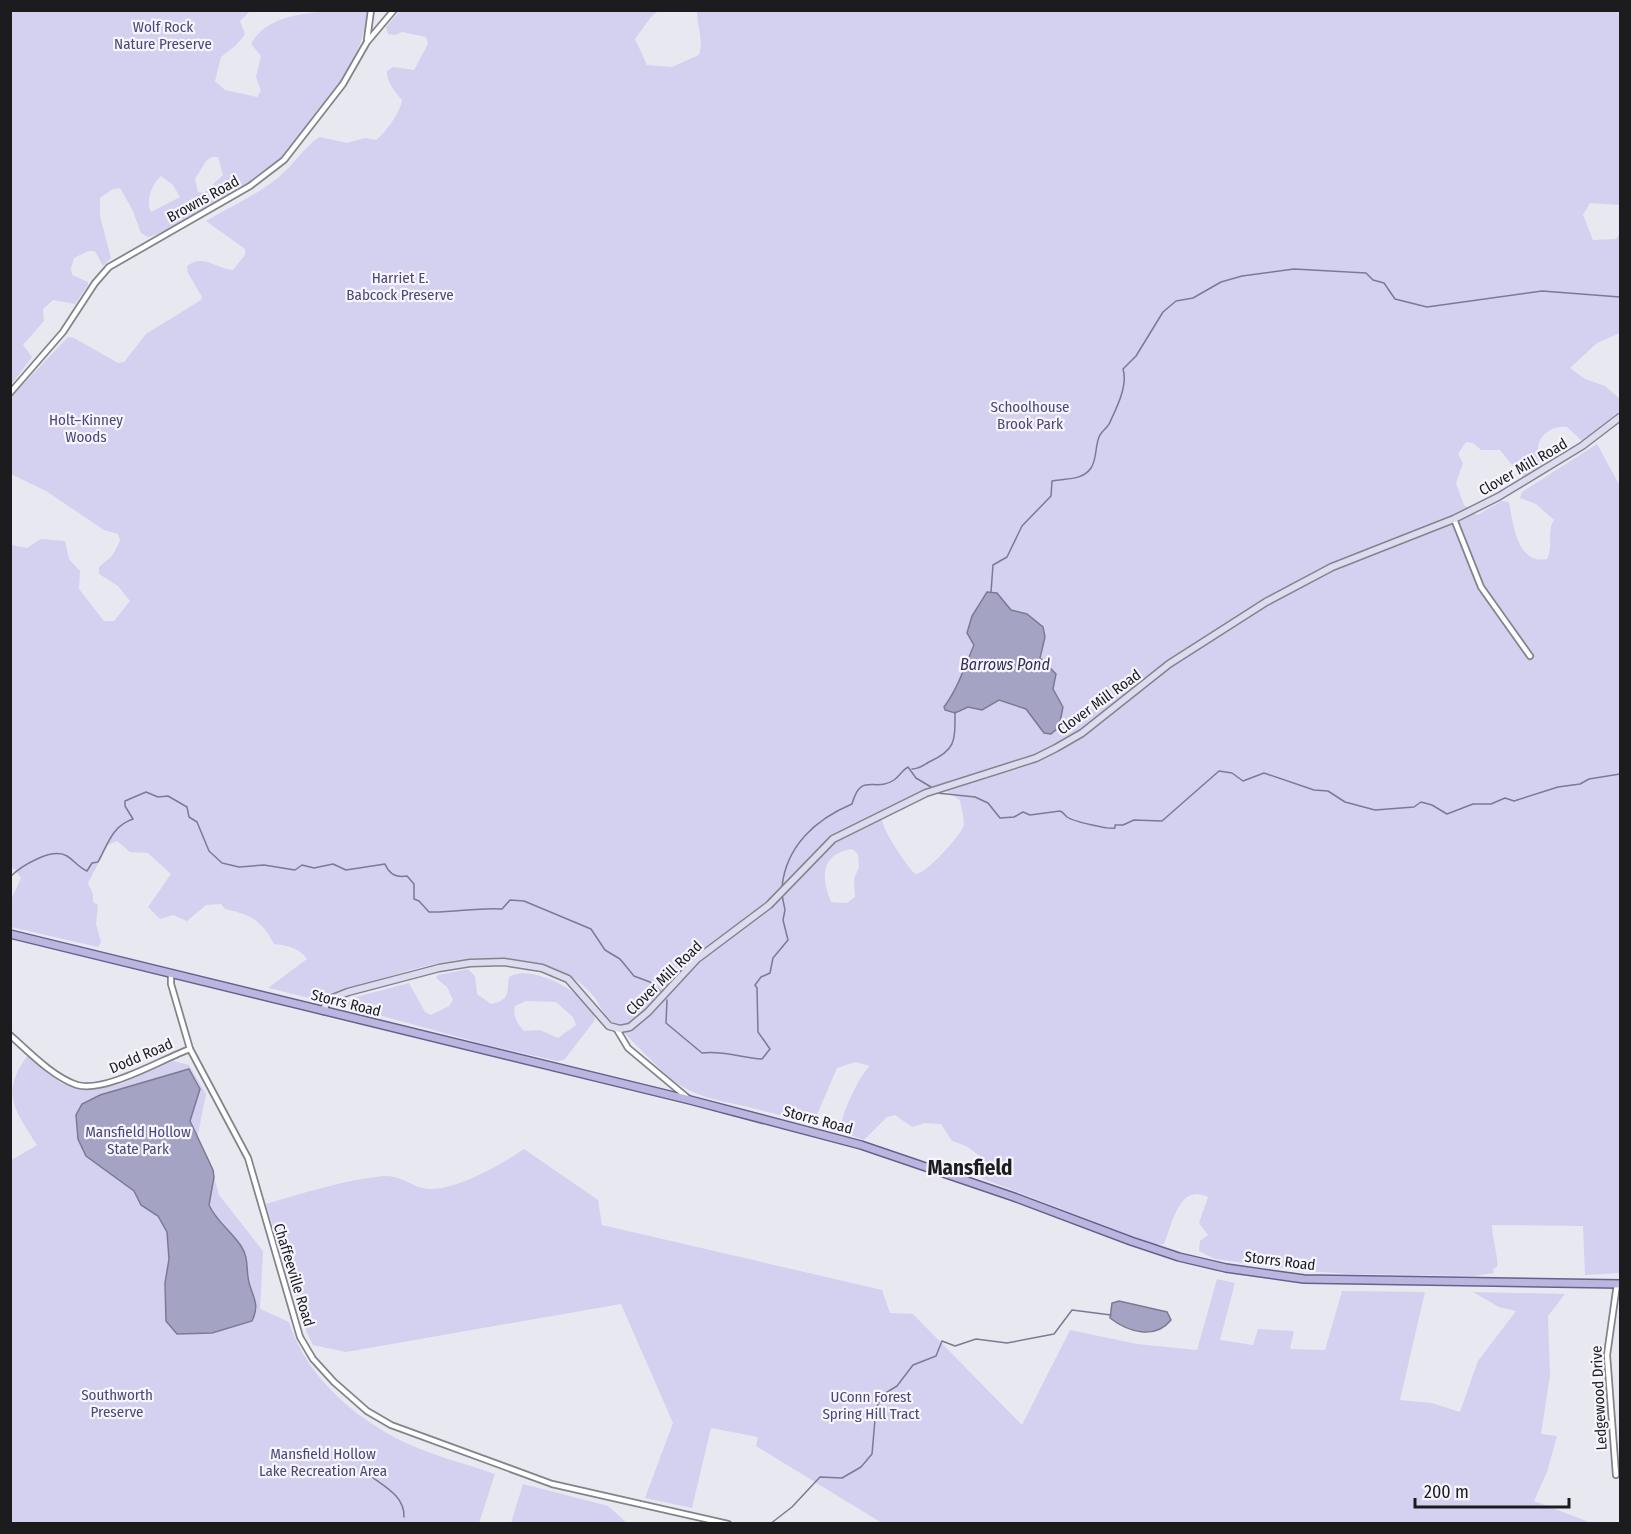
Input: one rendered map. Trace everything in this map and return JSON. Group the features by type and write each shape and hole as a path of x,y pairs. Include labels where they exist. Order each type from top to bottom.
{"main road":[{"name":"Storrs Road","path":"10,934 690,1100 861,1145 1014,1197 1131,1241 1179,1257 1226,1268 1304,1279 1619,1284"}],"street":[{"path":"367,42 372,10"},
{"name":"Browns Road","path":"10,393 57,339 95,283 109,267 250,186 284,160 337,93 367,42 394,10"},
{"name":"Clover Mill Road","path":"616,1028 635,1025 696,959 781,894 833,839 926,793 1036,758 1056,748 1082,733 1170,664 1266,602 1332,567 1454,519 1545,470 1620,417"},
{"path":"1454,519 1482,587 1530,656"},
{"name":"Clover Mill Road","path":"323,1011 328,1000 348,992 439,968 470,963 504,962 542,968 567,979 605,1022 616,1028 628,1048 690,1100"},
{"name":"Chaffeeville Road","path":"171,974 171,984 190,1049 248,1158 300,1337 313,1359 350,1398 391,1425 552,1484 728,1524"},
{"name":"Dodd Road","path":"10,1035 61,1076 84,1086 109,1083 190,1049"},
{"name":"Ledgewood Drive","path":"1616,1475 1608,1355 1619,1284"}],"green space":[{"name":"Wolf Rock Nature Preserve","path":"10,11 250,11 240,21 245,34 221,57 215,81 225,90 257,97 261,91 256,77 261,56 251,44 260,32 286,18 303,14 367,11 360,43 337,87 285,156 256,179 201,213 148,237 141,233 132,209 120,188 113,189 100,198 100,216 111,258 103,266 95,251 88,251 74,258 71,268 72,275 88,282 88,285 75,304 53,300 43,309 44,321 23,345 32,357 11,385","holes":["212,157 218,157 223,175 204,193 198,192 195,179 206,161","161,176 173,185 180,197 151,212 150,193"]},
{"name":"Schoolhouse Brook Park","path":"400,11 658,11 635,39 647,65 672,67 699,55 701,38 697,11 1620,11 1620,205 1590,203 1583,215 1593,240 1616,239 1620,233 1620,333 1597,343 1570,368 1585,379 1605,386 1620,399 1620,411 1582,441 1567,427 1556,428 1546,433 1538,446 1541,467 1522,477 1500,450 1481,450 1473,443 1466,442 1458,454 1463,463 1456,483 1464,505 1477,515 1502,501 1509,502 1522,549 1537,559 1547,559 1554,520 1536,504 1520,498 1522,492 1597,444 1620,486 1620,1273 1585,1275 1583,1226 1492,1225 1497,1267 1493,1269 1494,1273 1474,1276 1347,1274 1215,1259 1199,1251 1200,1241 1208,1235 1199,1223 1208,1197 1198,1194 1190,1195 1183,1200 1164,1244 1156,1245 981,1178 979,1175 980,1156 966,1146 952,1141 941,1124 925,1123 912,1127 895,1115 887,1117 864,1140 841,1132 842,1119 850,1098 870,1066 855,1062 837,1068 813,1124 708,1098 688,1090 661,1069 608,1018 595,998 580,983 563,972 544,965 496,958 443,962 317,999 268,988 307,959 304,955 292,948 274,944 265,929 254,919 225,909 221,904 206,905 187,921 173,915 160,919 148,907 171,874 148,853 130,852 117,841 108,845 88,883 93,894 93,902 98,905 96,924 101,942 98,947 11,927 11,900 21,878 15,869 10,868 11,545 27,548 41,539 65,541 69,559 80,571 79,589 104,621 114,621 130,601 118,586 99,574 99,567 112,556 120,541 118,534 104,530 46,491 11,474 10,398 68,337 74,338 118,363 124,362 146,334 201,300 202,297 188,273 187,266 193,262 204,261 233,270 245,255 245,249 206,221 272,183 320,137 347,143 365,138 376,140 380,137 396,116 402,100 390,83 387,71 393,67 414,70 428,44 426,37 402,32 395,35 388,34 386,27","holes":["937,785 960,800 964,824 943,853 927,868 915,874 888,835 881,819 881,812","852,849 858,854 859,867 854,879 855,897 847,903 831,902 826,884 826,868 834,856"]},
{"path":"468,969 475,976 477,994 491,1004 502,1000 507,994 509,977 531,974 545,977 572,991 591,1010 595,1020 564,1060 557,1061 491,1046 346,1006 352,998 409,983 425,1012 431,1015 449,1006 453,1000 447,987 436,978 438,975","holes":["526,1001 556,1002 573,1017 576,1025 558,1038 540,1030 524,1031 516,1020 515,1006"]},
{"path":"28,1055 61,1083 91,1089 118,1085 173,1061 189,1065 206,1094 197,1139 214,1177 219,1195 263,1251 260,1309 289,1322 309,1364 324,1382 359,1415 399,1440 495,1474 479,1523 11,1523 10,1161 37,1145 17,1111 12,1091 19,1068"},
{"name":"UConn Forest Spring Hill Tract","path":"524,1149 598,1200 602,1225 882,1290 890,1313 913,1314 1022,1425 1070,1330 1137,1344 1197,1350 1217,1279 1235,1283 1220,1340 1253,1345 1258,1329 1294,1331 1290,1349 1325,1350 1342,1291 1425,1292 1400,1400 1432,1403 1460,1412 1478,1361 1516,1311 1499,1307 1473,1292 1565,1294 1548,1316 1550,1375 1541,1434 1557,1436 1547,1472 1534,1501 1592,1523 882,1523 756,1446 758,1437 711,1428 692,1508 645,1498 673,1423 621,1304 346,1352 313,1345 307,1333 266,1204 309,1191 383,1176 399,1178 422,1188 447,1187 475,1177"},
{"path":"523,1484 608,1506 627,1523 511,1523"}],"water":[{"name":"Barrows Pond","path":"987,592 997,593 1011,610 1027,614 1043,627 1045,637 1040,658 1056,674 1053,689 1063,707 1059,727 1051,734 1044,733 1026,709 999,700 982,710 968,707 955,713 945,710 944,707 957,685 974,645 967,633 972,616"},
{"path":"189,1069 200,1089 190,1121 213,1170 209,1205 244,1251 256,1307 252,1321 212,1333 177,1334 166,1321 165,1283 169,1259 167,1232 158,1216 141,1205 134,1191 86,1156 78,1139 76,1115 82,1104 100,1095"},
{"path":"1119,1301 1167,1312 1171,1320 1157,1330 1141,1332 1133,1330 1110,1318 1112,1303"}],"waterway":[{"path":"991,592 993,565 1007,557 1022,526 1051,496 1052,481 1078,477 1091,468 1099,437 1109,424 1121,396 1124,382 1123,369 1136,356 1163,312 1176,301 1193,298 1221,282 1242,276 1294,269 1366,273 1373,280 1384,283 1395,299 1427,307 1542,291 1620,297"},
{"path":"912,769 938,758 949,749 954,737 955,712"},
{"path":"782,887 785,872 796,847 815,826 852,804 856,794 864,785 887,783 908,767 916,778 931,787"},
{"path":"937,793 975,797 988,803 1000,818 1014,817 1023,812 1030,815 1060,811 1076,821 1115,828 1115,825 1123,825 1134,820 1162,821 1219,771 1232,773 1243,781 1264,773 1314,790 1328,791 1345,802 1375,810 1414,807 1421,802 1432,805 1447,814 1473,804 1491,804 1505,798 1514,801 1558,787 1580,784 1589,779 1620,774"},
{"path":"10,877 29,863 53,854 67,856 87,871 92,863 98,862 115,831 133,819 125,806 125,801 146,792 158,797 168,796 187,807 189,817 197,822 209,851 222,863 239,867 264,865 295,870 302,865 314,868 333,864 346,870 385,864 393,874 407,876 414,884 414,899 429,912 502,909 510,900 524,901 591,929 605,950 620,959 634,976 650,982 660,991"},
{"path":"667,1000 666,1023 702,1053 762,1059 770,1049 758,1032 757,988 755,985 761,977 770,973 773,958 788,940 783,920 785,910 782,895"},
{"path":"770,1524 792,1507 820,1477 842,1478 861,1467 872,1454 876,1408 884,1394 897,1386 913,1365 936,1356 942,1341 955,1346 976,1339 1007,1343 1054,1334 1072,1310 1111,1315"},
{"path":"362,1469 395,1495 400,1501 404,1517"}],"district":[{"name":"Mansfield","path":"970,1168"}],"park label":[{"name":"Harriet E. Babcock Preserve","path":"400,286"},
{"name":"Holt–Kinney Woods","path":"86,428"},
{"name":"Mansfield Hollow State Park","path":"138,1140"},
{"name":"Southworth Preserve","path":"117,1404"},
{"name":"Mansfield Hollow Lake Recreation Area","path":"323,1462"}]}
